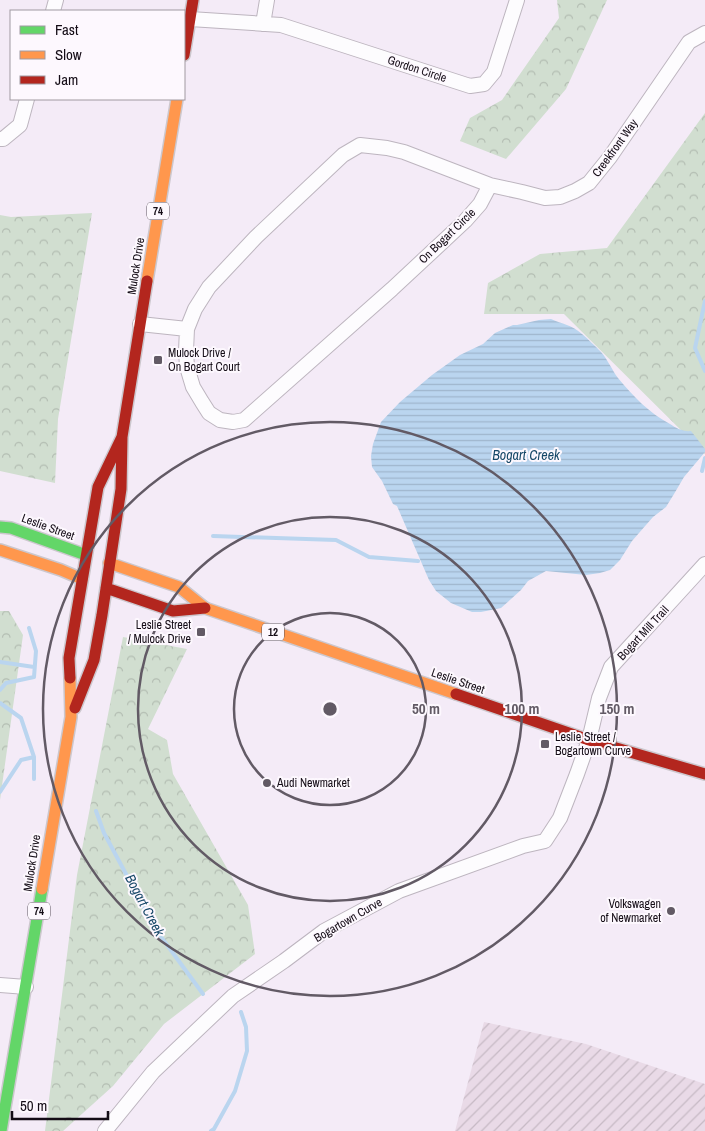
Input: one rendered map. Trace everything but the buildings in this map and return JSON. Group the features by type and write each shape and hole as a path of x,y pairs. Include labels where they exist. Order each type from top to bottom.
{"main road":[{"path":"185,49 193,0"},
{"name":"Mulock Drive","path":"71,717 94,660 102,615 121,489 122,437 177,100"},
{"name":"Mulock Drive","path":"1,1131 71,717 69,658 86,555 98,487 122,437"},
{"name":"Leslie Street","path":"0,527 11,528 86,555"},
{"path":"0,550 62,570 82,579"},
{"name":"Leslie Street","path":"110,563 179,587 205,608 588,740 705,774"},
{"name":"Leslie Street","path":"106,588 173,611 205,608"}],"street":[{"path":"264,24 267,0"},
{"name":"Gordon Circle","path":"190,19 281,25 470,86 484,84 494,72 517,0"},
{"name":"Creekfront Way","path":"490,185 545,198 560,197 575,191 589,182 610,157 689,42 705,32"},
{"path":"0,138 3,139 20,124 27,100"},
{"name":"On Bogart Circle","path":"360,145 404,152 490,185 480,204 465,221 392,289 244,420 233,422 220,420 209,413 193,388 187,367 187,329 195,309 209,287 256,237 343,155 360,145"},
{"path":"140,324 187,329"},
{"name":"Bogart Mill Trail","path":"588,740 599,698 611,667 705,564"},
{"name":"Bogartown Curve","path":"104,1131 153,1072 233,996 324,931 399,891 523,846 546,841 560,818 588,740"},
{"path":"0,985 26,987"}],"shaded area":[{"path":"484,1022 586,1044 705,1084 705,1131 455,1131"}],"green space":[{"path":"557,0 607,0 566,89 506,159 460,141 470,118 502,100 559,18"},
{"path":"705,113 705,454 564,314 484,314 488,283 540,254 607,248"},
{"path":"92,213 58,419 55,483 0,471 0,215 11,217"},
{"path":"0,611 9,611 23,635 0,800"},
{"path":"123,637 187,649 148,729 167,740 173,774 248,905 255,954 164,1024 113,1086 63,1131 45,1131 77,875"}],"water":[{"name":"Bogart Creek","path":"551,319 571,327 584,336 601,352 618,378 642,404 655,415 675,427 691,431 705,449 705,452 684,477 666,507 653,517 610,570 586,575 546,571 528,581 501,608 472,612 451,603 436,591 429,580 397,506 393,504 382,481 372,467 373,444 381,422 400,402 432,375 460,355 483,344 495,333 513,325"}],"waterway":[{"name":"Bogart Creek","path":"705,301 695,348 705,371"},
{"name":"Bogart Creek","path":"702,471 705,458"},
{"name":"Bogart Creek","path":"213,536 336,540 369,557 418,561"},
{"name":"Bogart Creek","path":"0,690 6,683 34,677 36,651 29,628"},
{"path":"0,662 34,667"},
{"name":"Bogart Creek","path":"0,703 21,718 34,757 34,779"},
{"path":"0,792 21,760 34,757"},
{"name":"Bogart Creek","path":"96,811 104,833 156,930 203,994"},
{"name":"Bogart Creek","path":"211,1131 214,1129 235,1091 247,1051 246,1027 241,1012"}],"traffic: fast":[{"path":"0,527 11,528 86,555"},
{"path":"1,1131 42,889"}],"traffic: slow":[{"path":"147,281 177,100"},
{"path":"0,550 82,579"},
{"path":"109,563 179,587 205,608 456,694"},
{"path":"42,889 71,717 70,678"}],"traffic: jam":[{"path":"185,49 193,0"},
{"path":"75,708 94,660 102,615 121,489 122,437 147,281"},
{"path":"70,678 69,658 98,487 122,437"},
{"path":"106,588 173,611 205,608"},
{"path":"456,694 589,740 705,774"}],"place":[{"name":"Mulock Drive / On Bogart Court","path":"158,360"},
{"name":"Leslie Street / Mulock Drive","path":"201,632"},
{"name":"Leslie Street / Bogartown Curve","path":"545,744"},
{"name":"Audi Newmarket","path":"267,783"},
{"name":"Volkswagen of Newmarket","path":"671,911"}]}
